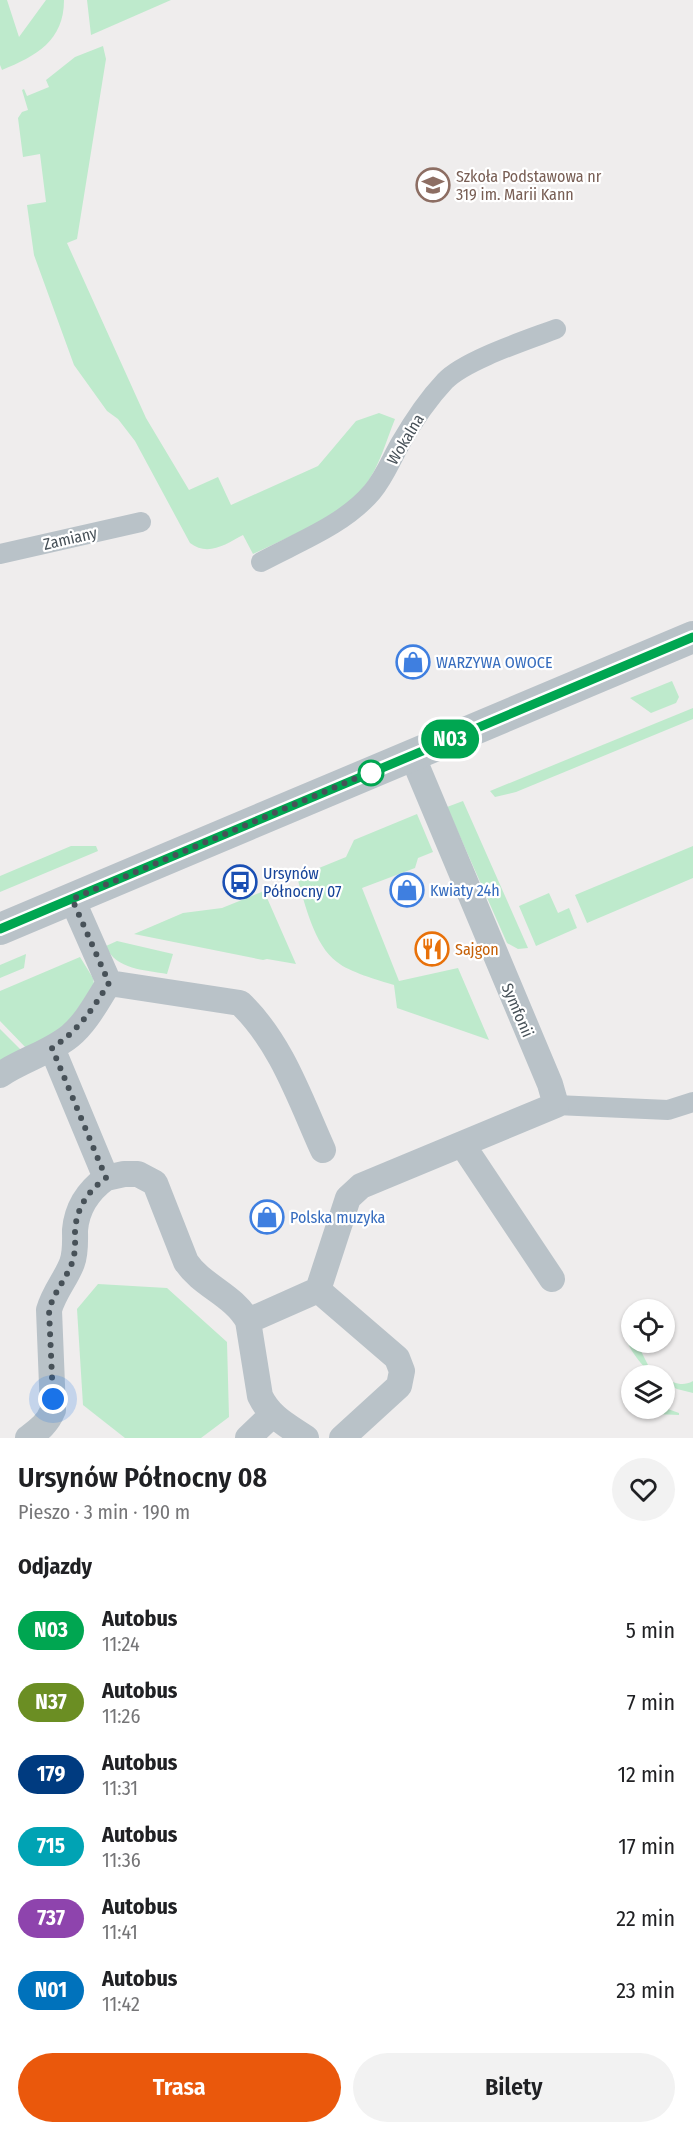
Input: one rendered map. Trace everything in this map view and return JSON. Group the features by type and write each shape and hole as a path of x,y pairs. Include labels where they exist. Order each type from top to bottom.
{"street":[{"name":"Wokalna","path":"261,562 345,516 371,493 381,480 407,433 446,380 473,362 556,328"},
{"name":"Zamiany","path":"0,554 141,522"},
{"path":"0,929 693,637"},
{"name":"Symfonii","path":"412,755 550,1084 556,1105"},
{"path":"72,899 109,983"},
{"path":"0,1075 70,1036 87,1018 109,983"},
{"path":"109,983 240,1003 255,1017 287,1069 323,1150"},
{"path":"52,1048 106,1178"},
{"path":"248,1321 318,1290 348,1198 361,1186 556,1105 668,1110 693,1102"},
{"path":"462,1144 552,1279"},
{"path":"28,1438 41,1429 53,1410 49,1310 53,1296 71,1265 76,1226 83,1201 92,1188 106,1178 124,1174 138,1174 155,1183 186,1262 193,1273 243,1311 248,1321 260,1396 272,1415 306,1438"},
{"path":"318,1290 397,1358 402,1371 399,1386 342,1438"},
{"path":"248,1438 272,1415"}],"green space":[{"path":"0,0 7,0 19,37 46,0 64,0 59,26 46,45 37,53 2,70 0,65"},
{"path":"87,0 171,0 91,35"},
{"path":"103,46 106,59 77,239 67,243 146,418 189,490 218,477 231,505 318,466 356,421 379,413 395,419 374,471 354,498 328,517 253,554 243,535 217,548 203,549 190,543 135,441 118,419 107,411 74,365 34,255 27,205 46,202 40,154 23,157 18,118 22,112 28,110 22,90 24,89 27,96 49,87 46,80 75,57"},
{"path":"672,681 679,697 676,703 651,713 630,698"},
{"path":"693,708 693,719 516,792 495,797 490,791"},
{"path":"463,801 528,948 518,949 507,943 447,807"},
{"path":"417,814 433,852 418,858 415,868 362,888 399,981 458,968 489,1040 397,1008 394,985 342,966 329,955 316,935 307,911 297,877 346,857 354,840"},
{"path":"71,846 96,846 98,851 0,892 0,876"},
{"path":"693,846 693,878 587,923 575,895"},
{"path":"264,891 296,964 263,960 134,934 183,913 222,908"},
{"path":"549,893 558,913 569,908 577,928 536,946 519,906"},
{"path":"117,941 173,954 167,974 132,968 116,960 106,946"},
{"path":"26,954 24,968 0,978 0,965"},
{"path":"80,957 93,978 94,984 67,1025 28,1050 0,1021 0,991"},
{"path":"0,1029 24,1053 0,1063"},
{"path":"98,1284 167,1288 227,1342 229,1417 201,1438 125,1438 83,1405 77,1309"},
{"path":"634,1353 642,1353 648,1365 642,1365"},
{"path":"693,1381 693,1393 677,1389 675,1383"}],"bus line":[{"name":"N03","path":"0,929 693,637"}],"place":[{"name":"Szkoła Podstawowa nr 319 im. Marii Kann","path":"433,185"},
{"name":"WARZYWA OWOCE","path":"413,662"},
{"name":"Ursynów Północny 07","path":"240,882"},
{"name":"Kwiaty 24h","path":"407,890"},
{"name":"Sajgon","path":"432,949"},
{"name":"Polska muzyka","path":"267,1217"}],"route":[{"path":"53,1399 49,1310 53,1296 74,1256 76,1226 83,1201 92,1188 106,1178 52,1048 70,1036 87,1018 109,983 72,899 378,769 371,773"}]}
